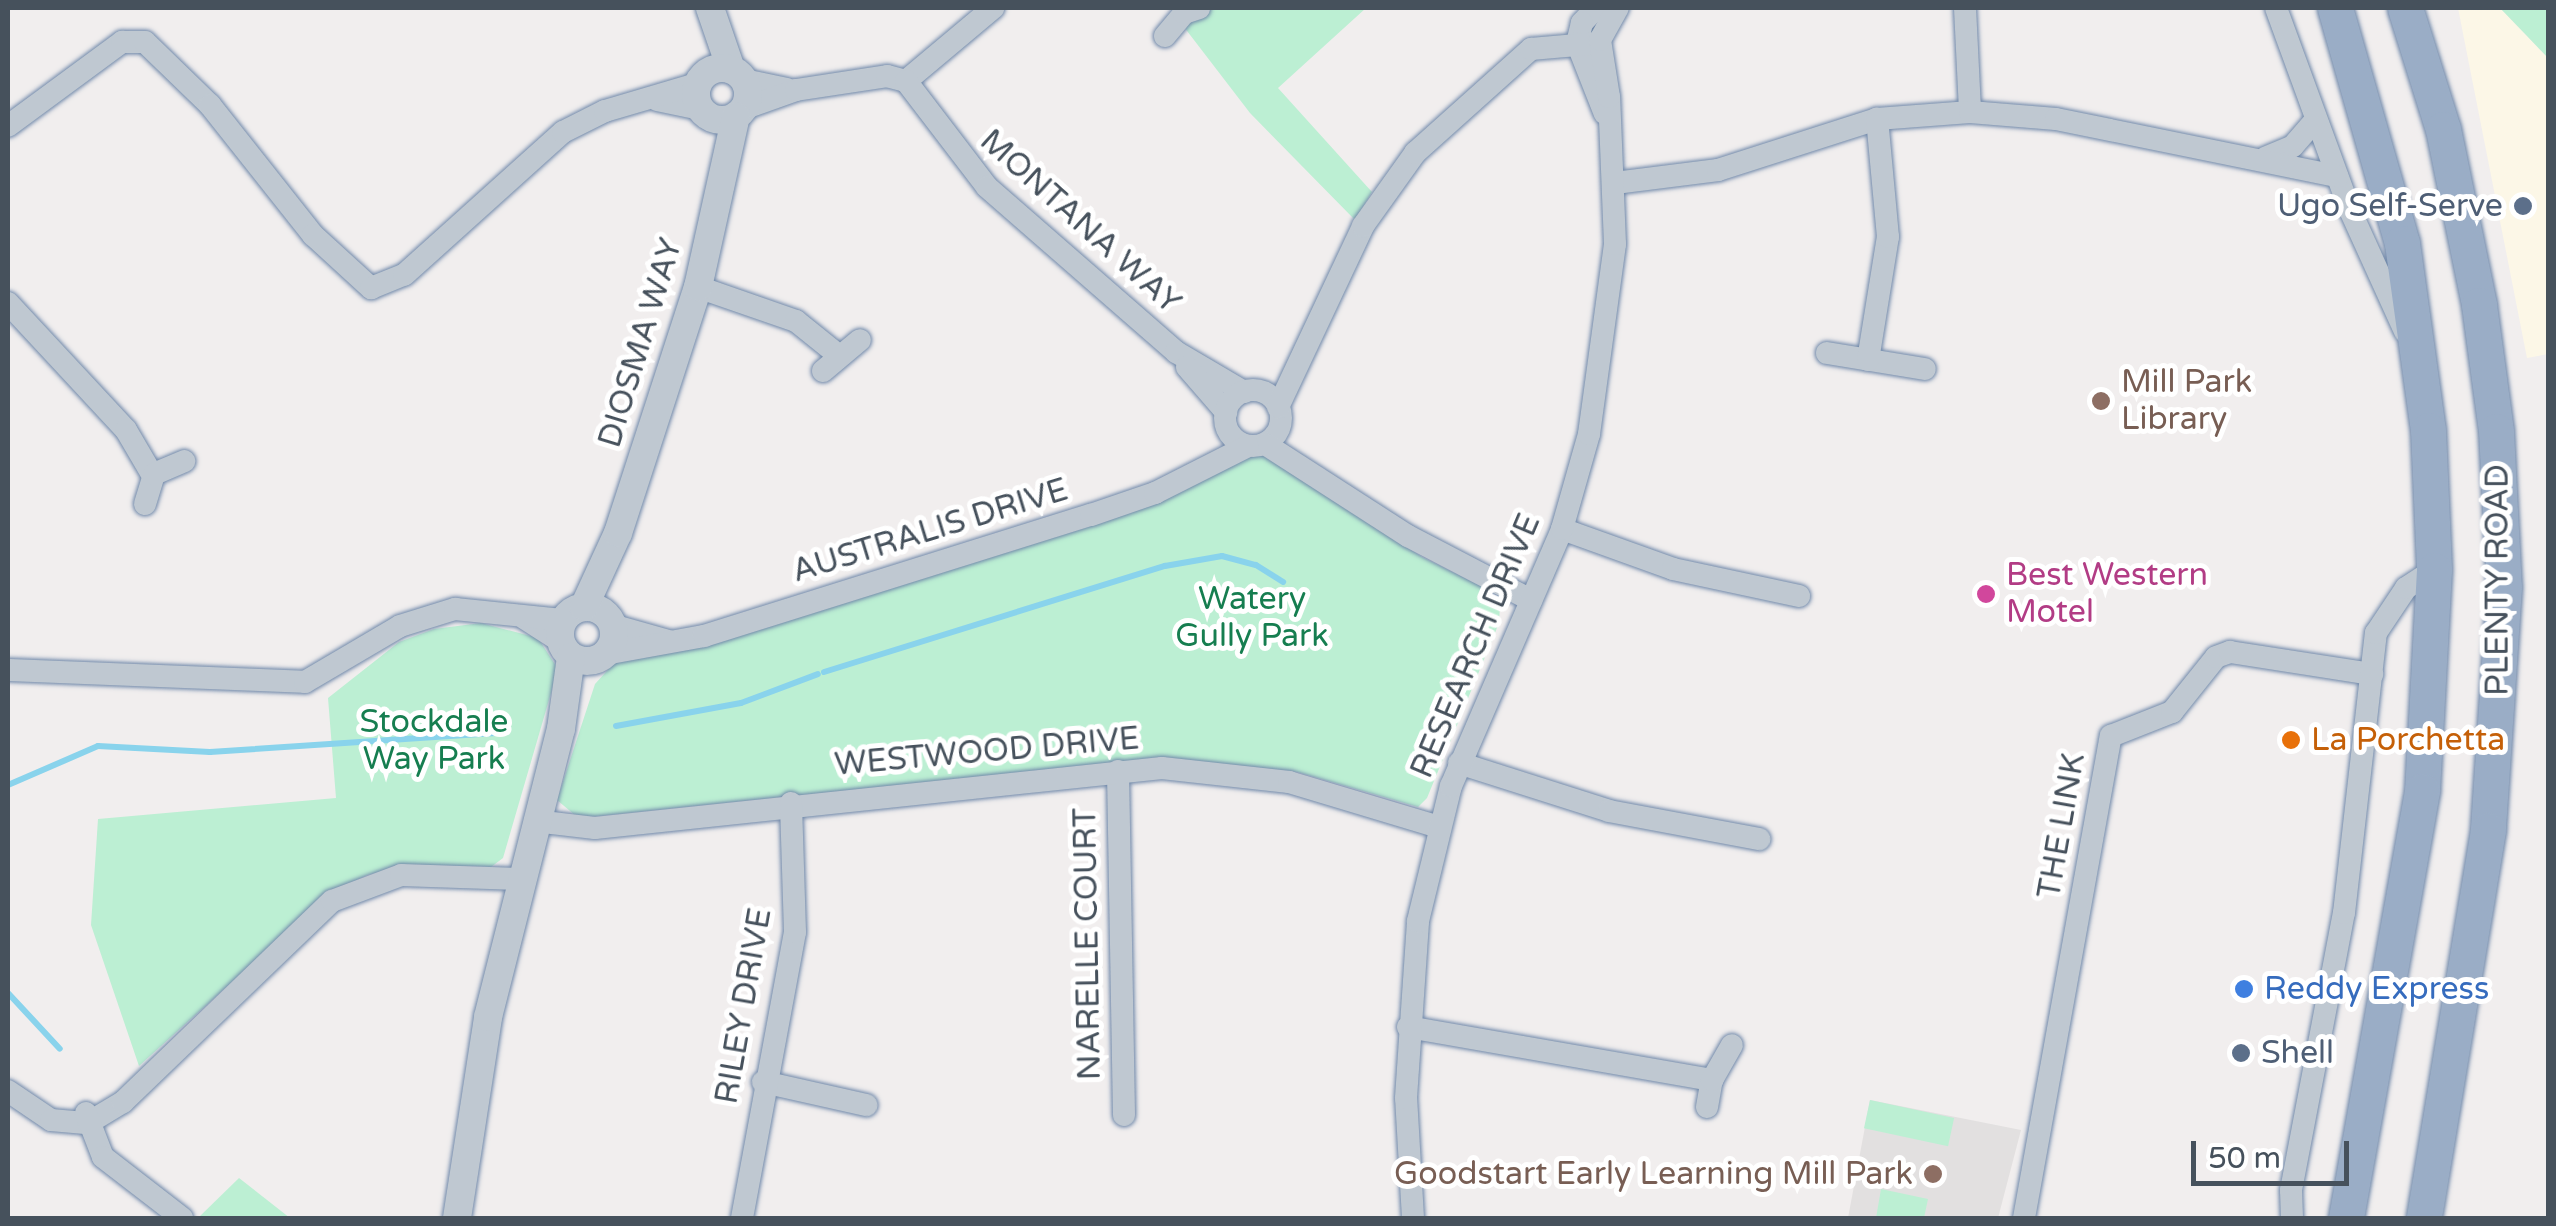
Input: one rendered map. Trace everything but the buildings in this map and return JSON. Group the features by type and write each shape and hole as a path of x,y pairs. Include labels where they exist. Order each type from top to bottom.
{"highway":[{"name":"PLENTY ROAD","path":"2335,8 2393,206 2420,361 2434,570 2422,792 2346,1218"},
{"name":"PLENTY ROAD","path":"2405,8 2443,129 2474,272 2496,432 2504,586 2488,830 2424,1218"}],"street":[{"name":"DIOSMA WAY","path":"456,1218 517,887 618,533 698,287 721,172 722,95 710,8"},
{"path":"8,126 122,42 146,42 217,114 313,235 371,288 404,275 563,132 606,111 654,99 796,90 886,76 906,81 993,8"},
{"path":"1167,22 1199,8"},
{"path":"1589,43 1582,23 1596,8"},
{"path":"1531,600 1408,536 1334,486 1256,445 1279,416 1302,353 1373,208 1415,153 1522,54 1589,43 1618,8"},
{"path":"1965,8 1970,112"},
{"name":"PLENTY ROAD","path":"2276,8 2337,176 2420,361"},
{"name":"RESEARCH DRIVE","path":"1422,1218 1414,1207 1408,1027 1418,921 1439,827 1459,762 1562,529 1589,434 1608,330 1615,183 1609,122 1589,43"},
{"name":"MONTANA WAY","path":"906,81 975,175 1176,352 1226,419 1256,445"},
{"path":"1615,183 1718,170 1877,118 1970,112 2056,119 2265,158 2337,176"},
{"path":"1868,360 1888,237 1877,118"},
{"path":"2265,158 2294,146 2316,120"},
{"path":"698,287 796,321 830,362 860,340"},
{"path":"8,303 126,430 153,476 146,504"},
{"name":"MONTANA WAY","path":"1176,352 1251,392 1279,416"},
{"path":"1198,472 1226,419 1251,392 1302,353"},
{"path":"1828,353 1924,370"},
{"path":"1279,416 1334,486"},
{"name":"AUSTRALIS DRIVE","path":"588,635 677,642 1104,510 1256,445"},
{"path":"153,476 184,461"},
{"path":"1562,529 1673,569 1798,596"},
{"name":"PLENTY ROAD","path":"2292,1218 2291,1190 2344,914 2372,674 2384,616 2413,581 2434,570"},
{"path":"8,670 305,682 430,615 479,608 588,635"},
{"name":"THE LINK","path":"2024,1218 2112,736 2172,712 2216,657 2230,652 2372,674"},
{"path":"1459,762 1610,811 1759,839"},
{"name":"WESTWOOD DRIVE","path":"535,821 595,828 791,803 1118,771 1245,774 1329,791 1439,827"},
{"name":"NARELLE COURT","path":"1118,771 1124,1115"},
{"name":"RILEY DRIVE","path":"742,1218 763,1082 796,932 791,803"},
{"path":"8,1091 51,1120 108,1114 332,902 402,875 463,874 517,887"},
{"path":"1408,1027 1712,1080"},
{"path":"1707,1107 1712,1080 1732,1045"},
{"path":"763,1082 866,1105"},
{"path":"87,1118 111,1166 182,1218"}],"shaded area":[{"name":"Ugo Self-Serve","path":"2458,8 2500,8 2548,58 2548,354 2527,358"},
{"name":"Goodstart Early Learning Mill Park","path":"1870,1100 2021,1130 1998,1218 1848,1218"}],"green space":[{"path":"1201,8 1366,8 1278,88 1372,192 1355,220 1250,113 1184,27"},
{"path":"2500,8 2548,8 2548,58 2527,36"},
{"name":"Watery Gully Park","path":"1253,455 1264,455 1422,557 1487,589 1500,605 1499,623 1427,798 1418,807 1297,772 1164,758 590,817 576,816 557,800 595,684 615,662 698,647"},
{"name":"Stockdale Way Park","path":"481,623 538,638 558,669 503,858 491,867 409,865 367,875 328,895 139,1066 91,925 98,819 336,798 328,698 399,642 434,629"},
{"path":"1870,1100 1954,1118 1948,1146 1864,1128"},
{"path":"239,1178 290,1218 198,1218"},
{"path":"1881,1189 1928,1199 1924,1218 1876,1218"}],"waterway":[{"path":"824,672 1165,566 1222,556 1256,565 1283,582"},
{"path":"616,726 741,703 818,674"},
{"path":"8,785 98,746 210,752 495,733"},
{"path":"8,993 60,1049"}],"place":[{"name":"Ugo Self-Serve","path":"2523,206"},
{"name":"Mill Park Library","path":"2101,401"},
{"name":"Best Western Motel","path":"1986,594"},
{"name":"La Porchetta","path":"2291,740"},
{"name":"Reddy Express","path":"2244,989"},
{"name":"Shell","path":"2241,1053"},
{"name":"Goodstart Early Learning Mill Park","path":"1933,1174"}]}
